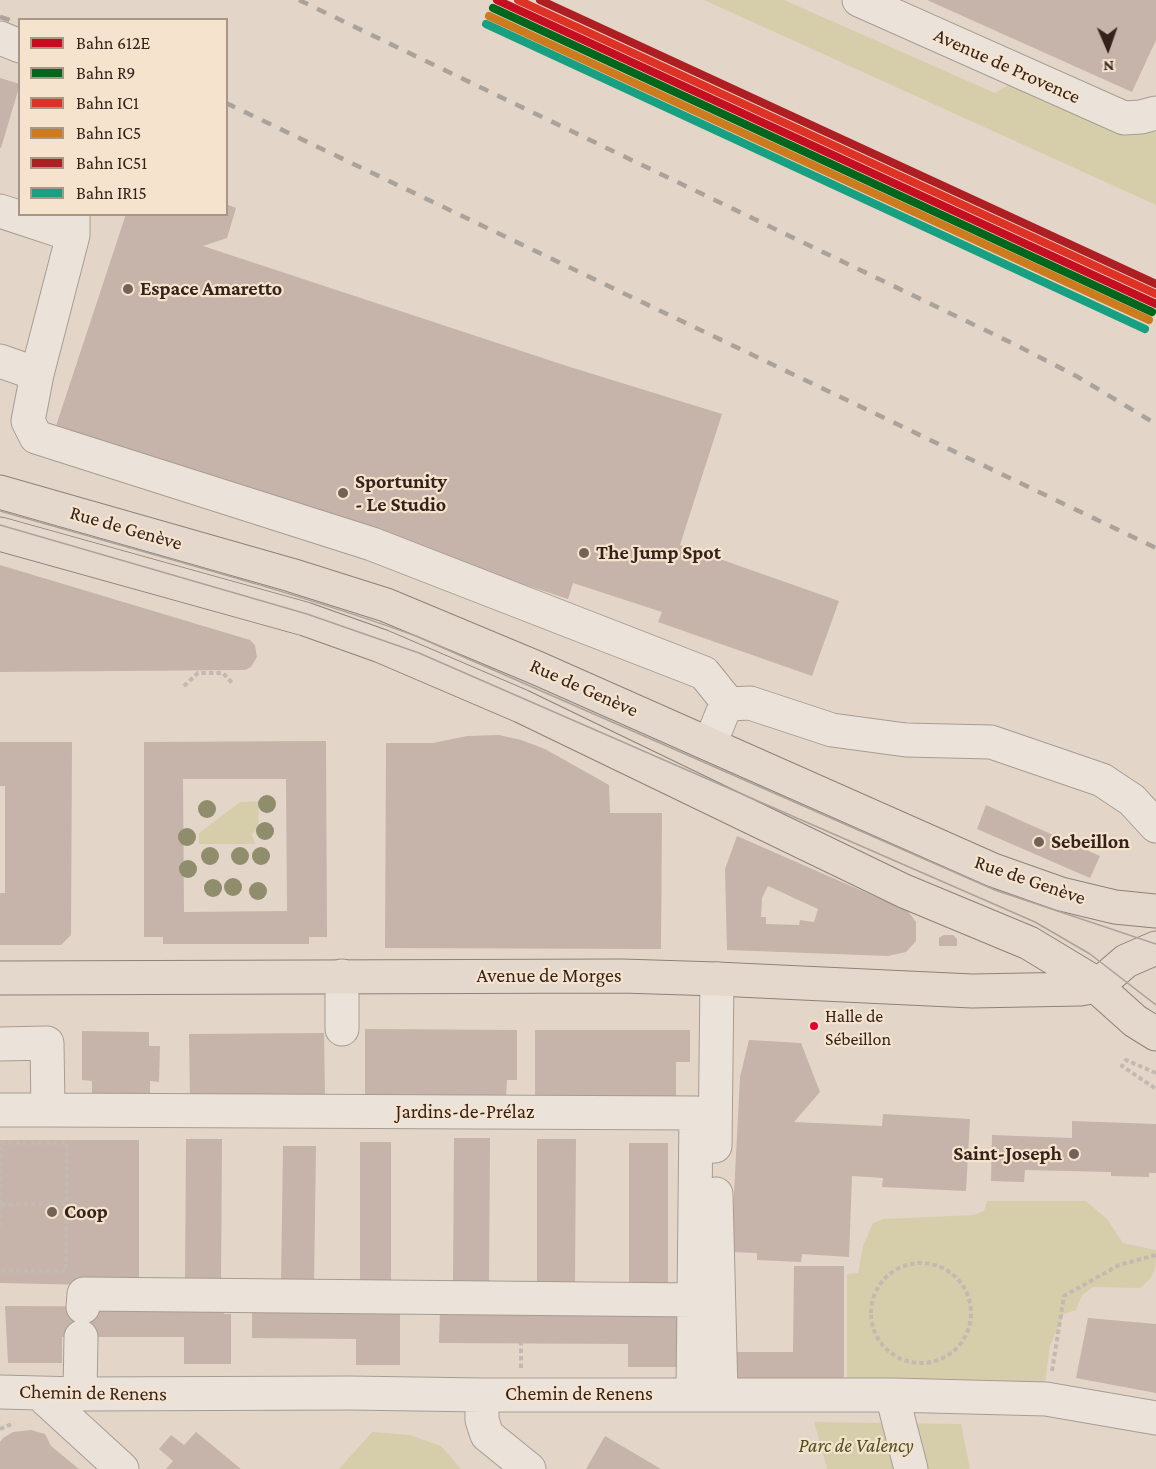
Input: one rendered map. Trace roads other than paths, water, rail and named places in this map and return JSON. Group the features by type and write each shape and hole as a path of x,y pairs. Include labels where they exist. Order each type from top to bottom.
{"main road":[{"name":"Rue de Genève","path":"0,492 291,575 386,605 468,638 993,870 1061,894 1115,907 1156,911"},
{"name":"Rue de Genève","path":"0,534 305,620 381,646 536,713 904,891 1029,943 1061,961 1097,986"},
{"path":"1152,953 1126,961 1097,986 1135,1021 1156,1034"},
{"name":"Avenue de Morges","path":"0,978 622,976 717,978 972,991 1080,989 1097,986"}],"street":[{"name":"Avenue de Provence","path":"860,0 1124,118 1156,113"},
{"path":"0,38 18,45"},
{"path":"0,211 18,214"},
{"path":"26,216 73,225 28,421 36,438 372,544 704,673 729,704"},
{"path":"0,361 37,374"},
{"path":"729,704 750,703 832,730 906,740 991,742 1102,780 1132,800 1156,826"},
{"path":"710,744 722,714 729,704"},
{"path":"342,976 342,1029"},
{"path":"707,1393 715,1149 717,978"},
{"path":"0,1110 48,1110 47,1043 5,1036"},
{"name":"Jardins-de-Prélaz","path":"48,1110 696,1113 693,1300 707,1393"},
{"path":"80,1394 84,1294 693,1300"},
{"name":"Chemin de Renens","path":"0,1392 31,1406 80,1394 892,1395 1047,1399 1156,1418"},
{"path":"482,1395 482,1420 487,1435 529,1469"},
{"path":"892,1395 911,1469"},
{"path":"31,1406 122,1469"}],"tram line":[{"path":"0,511 261,585 416,636 995,890 1156,944"},
{"path":"0,525 307,614 419,653 1035,922 1090,954 1156,1005"}],"railway":[{"path":"299,0 1014,344 1078,377 1156,424"},
{"path":"0,17 18,22"},
{"path":"228,104 1156,548"}],"rail line":[{"name":"612E","path":"497,0 1156,304"},
{"name":"IC1","path":"518,0 1156,294"},
{"name":"IC51","path":"540,0 1156,284"},
{"name":"R9","path":"493,8 1152,312"},
{"name":"IC5","path":"489,16 1149,320"},
{"name":"IR15","path":"486,24 1145,329"}],"place":[{"name":"Espace Amaretto","path":"128,289"},
{"name":"Sportunity - Le Studio","path":"343,493"},
{"name":"The Jump Spot","path":"584,553"},
{"name":"Sebeillon","path":"1039,842"},
{"name":"Halle de Sébeillon","path":"814,1026"},
{"name":"Saint-Joseph","path":"1074,1154"},
{"name":"Coop","path":"52,1212"}],"park label":[{"name":"Parc de Valency","path":"856,1446"}]}
